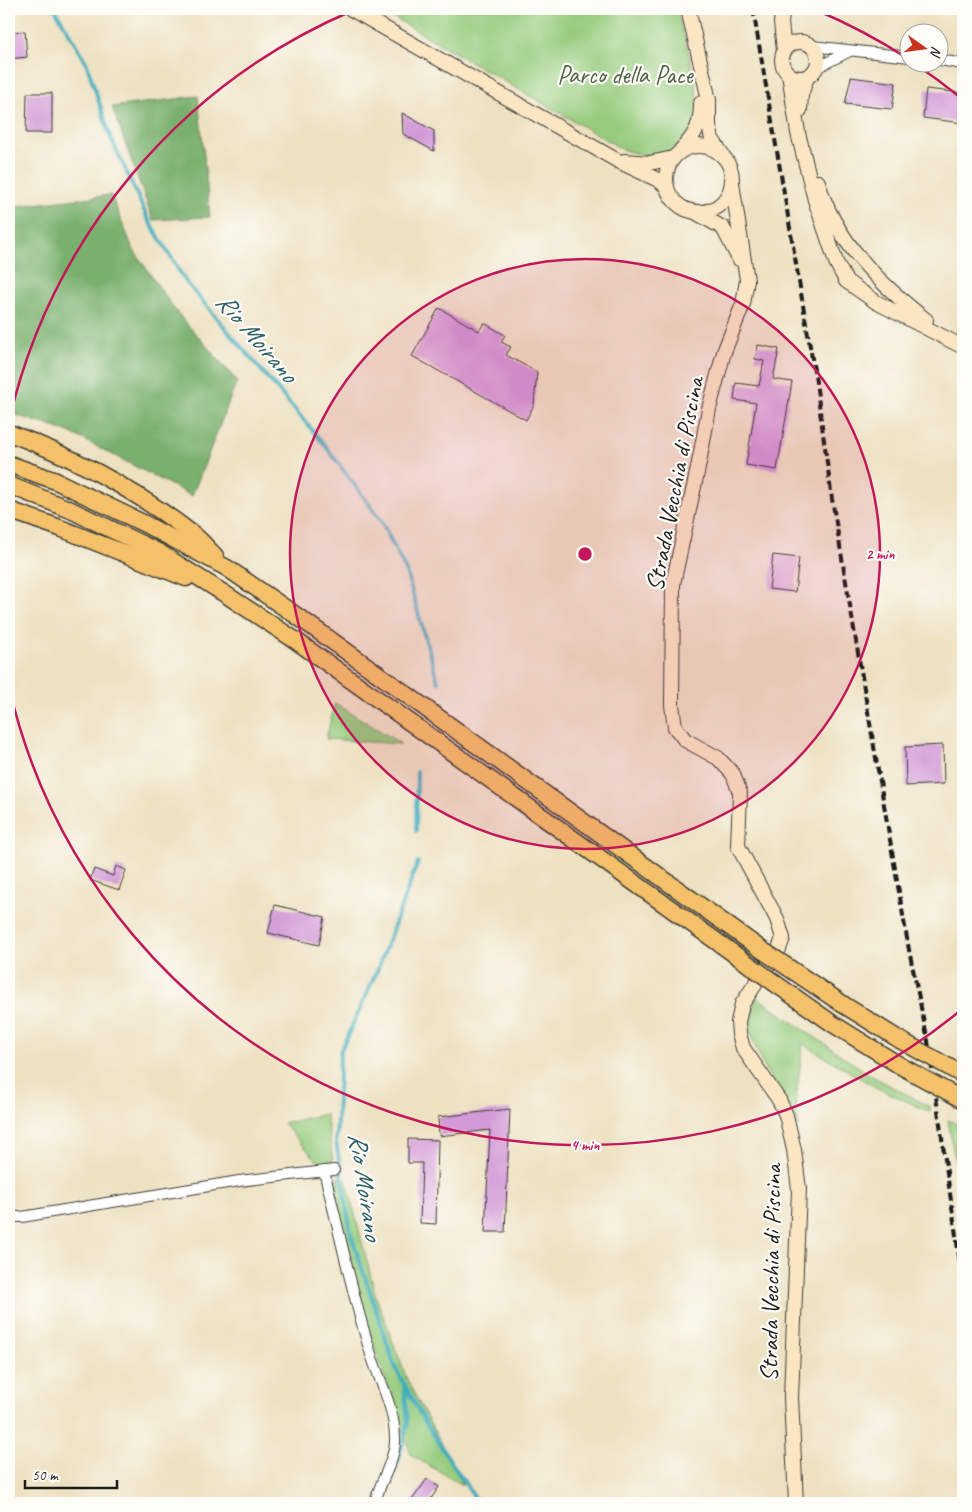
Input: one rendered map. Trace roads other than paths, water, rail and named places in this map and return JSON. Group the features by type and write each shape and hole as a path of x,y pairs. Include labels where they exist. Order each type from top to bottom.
{"main road":[{"path":"9,433 38,444 127,489 192,533 227,568"},
{"path":"9,464 65,486 145,524 227,568 307,623 762,950 900,1040 963,1075"},
{"path":"9,485 71,510 160,553 225,594 295,640 833,1024 899,1065 958,1097"},
{"path":"9,510 60,528 225,594"}],"street":[{"path":"351,9 618,161 658,180 666,186"},
{"path":"688,9 709,100 709,126 712,139 727,161 731,171 747,280"},
{"path":"783,9 798,42"},
{"path":"783,9 781,22 784,51 783,63 789,74 800,141 814,200 836,262 846,281 876,302 959,345"},
{"path":"696,42 701,115 692,138 668,167 666,186 670,196 684,209 695,212 723,228 736,252 747,280"},
{"path":"784,51 798,42 808,43 818,54 818,64 812,72 800,106 801,120 821,192 840,231 852,249 880,280 909,307 959,345"},
{"path":"812,46 900,56"},
{"path":"789,74 797,78 850,51"},
{"path":"950,62 963,64"},
{"path":"618,161 650,163 676,155 688,147 699,146 710,148 720,153 727,161"},
{"path":"695,212 705,212 723,202 729,193 732,183"},
{"name":"Strada Vecchia di Piscina","path":"747,280 743,304 724,352 708,409 698,468 673,584 672,705 675,727 685,740 718,758 733,774 740,793 738,846 777,919 783,938 779,949 742,1004 738,1022 739,1034 744,1048 779,1100 786,1115 794,1150 799,1189 791,1398 796,1503"},
{"path":"9,1217 22,1217 239,1181 329,1171 358,1312 369,1351 394,1419 395,1444 375,1503"}],"waterway":[{"name":"Rio Moirano","path":"55,9 86,62 110,136 148,219 186,282 324,444 380,519 406,571 438,682"},
{"name":"Rio Moirano","path":"416,831 417,772"},
{"name":"Rio Moirano","path":"418,862 377,971 340,1052 336,1142 351,1235 395,1367 423,1419 478,1503"},
{"path":"382,1503 399,1459 408,1422 404,1385"}],"railway":[{"path":"753,9 816,382 832,499 867,706 909,950 928,1041 963,1284"}],"park label":[{"name":"Parco della Pace","path":"625,74"}]}
